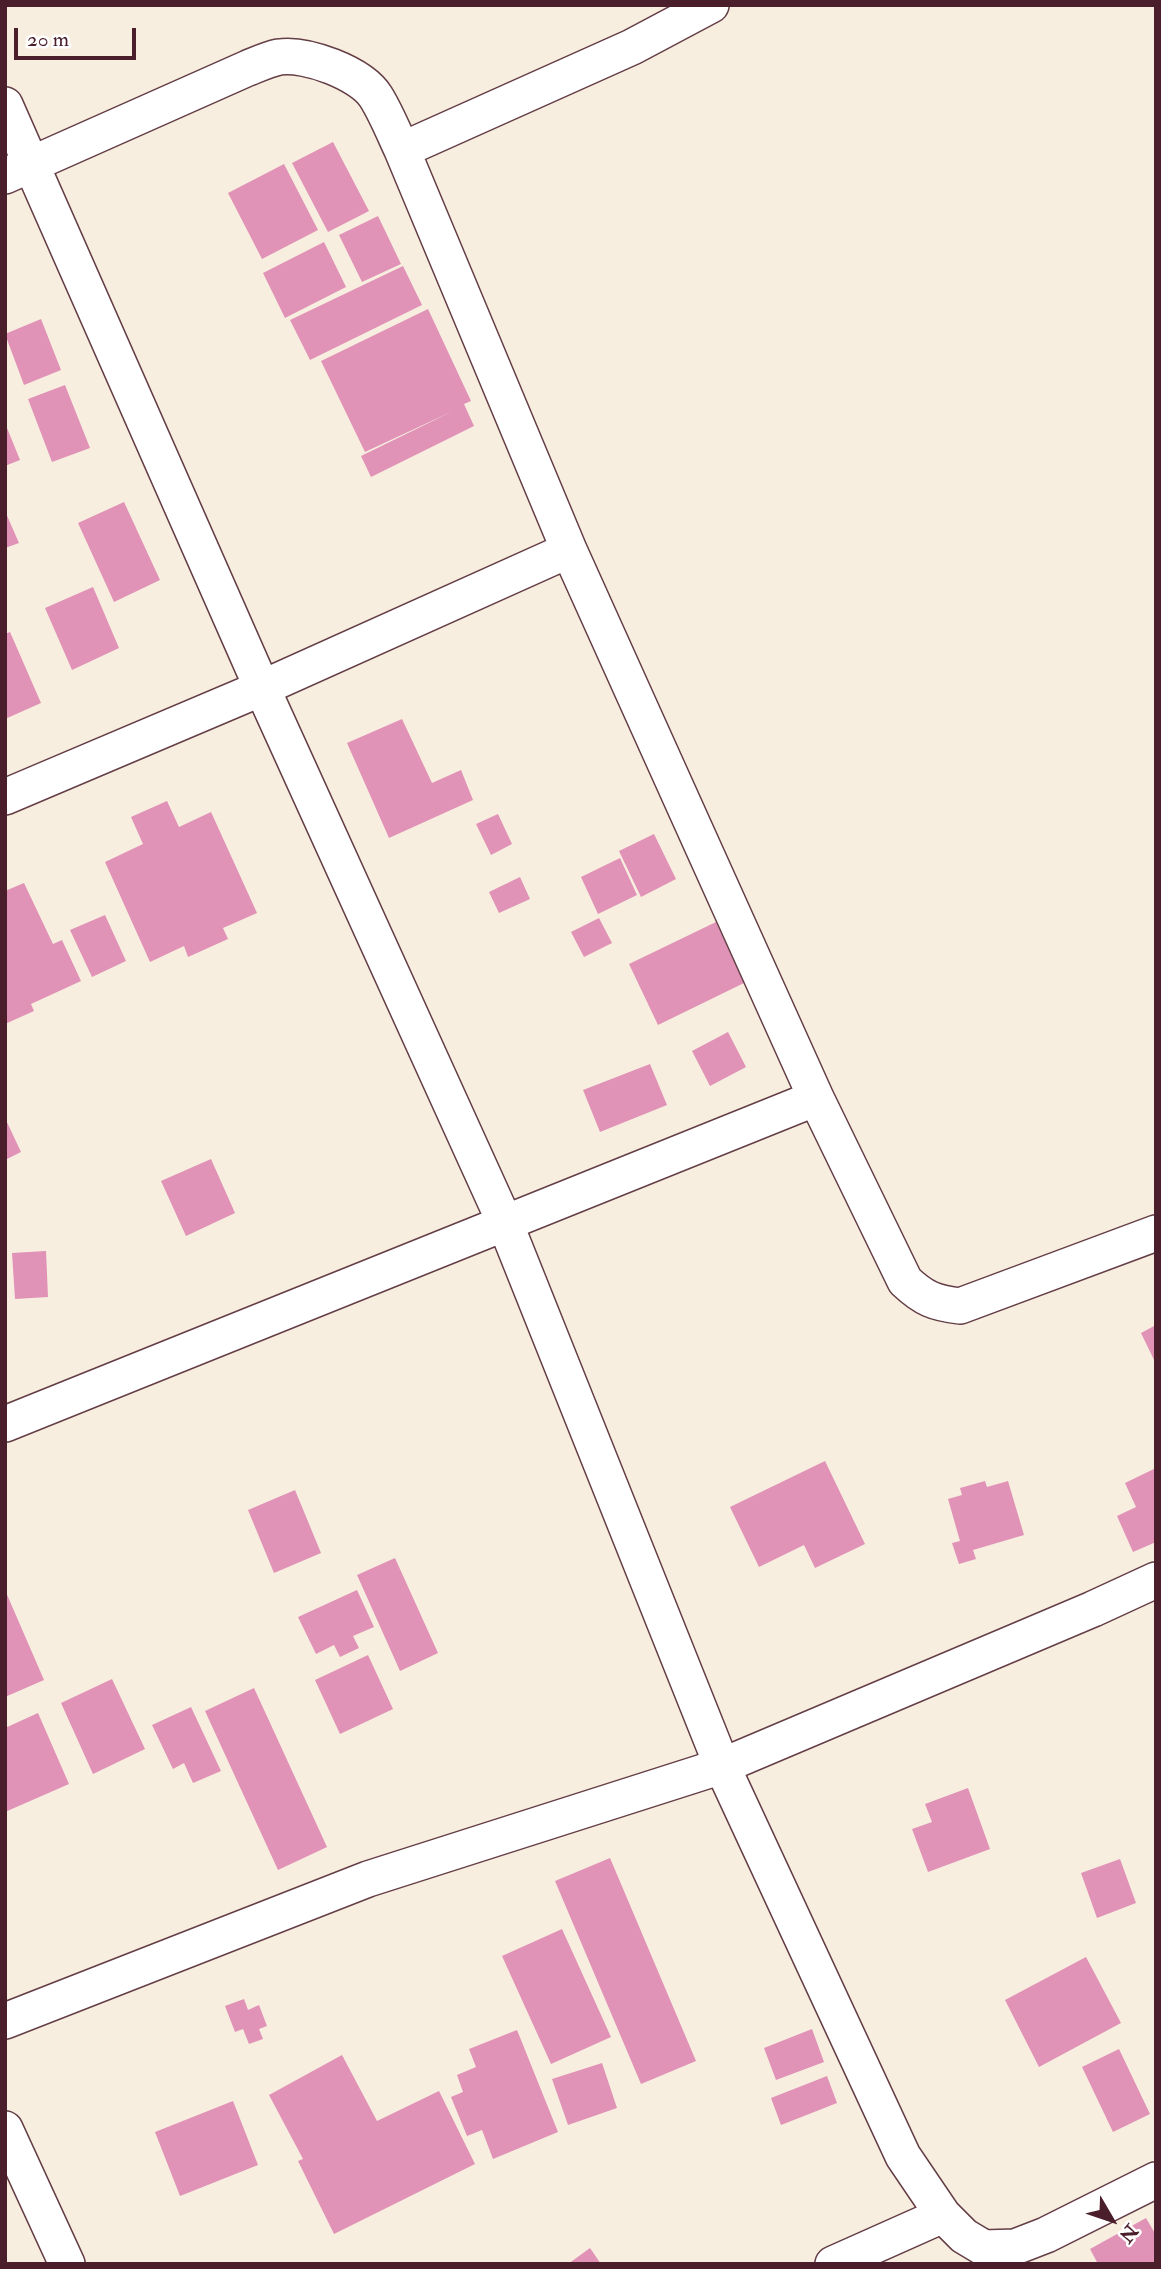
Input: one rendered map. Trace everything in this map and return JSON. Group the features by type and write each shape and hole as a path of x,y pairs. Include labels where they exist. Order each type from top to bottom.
{"street":[{"path":"402,150 632,47 711,5"},
{"path":"19,170 278,57 306,57 350,75 375,94 402,150 569,550 816,1098 905,1281 919,1294 937,1304 960,1306 1156,1233"},
{"path":"5,105 19,170 262,688 505,1223 722,1766 904,2156 943,2215 964,2236 984,2248 1016,2248 1156,2180"},
{"path":"5,797 262,688 569,550"},
{"path":"5,1424 816,1098"},
{"path":"5,2021 368,1879 722,1766 1156,1580"},
{"path":"5,2129 67,2264"},
{"path":"832,2264 943,2215"}],"building":[{"path":"333,142 369,211 328,232 292,163"},
{"path":"284,164 318,230 262,259 228,193"},
{"path":"378,216 401,264 362,282 339,235"},
{"path":"324,242 346,287 285,318 263,273"},
{"path":"403,266 422,305 310,360 290,320"},
{"path":"428,309 471,401 464,404 474,426 371,477 361,456 453,411 365,452 321,361"},
{"path":"41,319 61,370 24,385 5,334"},
{"path":"65,385 90,448 52,462 28,399"},
{"path":"5,423 20,460 5,466"},
{"path":"124,502 160,580 114,602 78,523"},
{"path":"5,511 19,543 5,548"},
{"path":"93,587 119,648 72,670 45,608"},
{"path":"10,632 41,703 5,719 5,634"},
{"path":"402,719 432,783 461,770 473,800 389,838 347,743"},
{"path":"167,801 179,827 211,812 257,913 223,928 228,939 188,957 184,946 150,962 105,862 143,844 131,817"},
{"path":"498,814 512,844 491,855 476,824"},
{"path":"654,834 676,879 641,897 619,851"},
{"path":"620,858 637,895 598,914 581,877"},
{"path":"520,877 530,899 499,913 489,892"},
{"path":"24,883 53,944 62,940 81,981 31,1004 34,1011 5,1024 5,891"},
{"path":"105,915 126,961 92,977 70,930"},
{"path":"599,918 612,943 584,957 571,932"},
{"path":"716,922 744,983 658,1025 629,964"},
{"path":"728,1032 746,1067 710,1086 692,1051"},
{"path":"650,1064 667,1105 600,1132 583,1090"},
{"path":"5,1118 21,1152 5,1160"},
{"path":"211,1159 235,1213 186,1236 161,1181"},
{"path":"46,1251 48,1297 15,1299 12,1253"},
{"path":"1156,1325 1156,1364 1141,1333"},
{"path":"825,1461 865,1544 815,1568 804,1545 759,1567 730,1507"},
{"path":"1156,1468 1156,1542 1133,1552 1117,1516 1136,1507 1125,1483"},
{"path":"985,1481 987,1487 1008,1481 1024,1535 973,1550 976,1559 959,1564 952,1543 960,1541 948,1499 962,1495 960,1488"},
{"path":"295,1490 321,1553 274,1573 248,1510"},
{"path":"395,1558 438,1653 400,1671 357,1575"},
{"path":"5,1590 44,1680 5,1697"},
{"path":"357,1590 374,1627 353,1636 359,1648 340,1657 334,1645 316,1654 298,1617"},
{"path":"368,1655 393,1709 340,1734 315,1680"},
{"path":"112,1679 145,1749 93,1774 61,1703"},
{"path":"254,1688 327,1847 278,1870 205,1711"},
{"path":"191,1707 221,1771 193,1783 184,1763 173,1769 152,1725"},
{"path":"38,1713 69,1784 5,1812 5,1728"},
{"path":"968,1788 990,1849 928,1872 912,1829 932,1822 925,1804"},
{"path":"610,1858 696,2061 641,2084 555,1881"},
{"path":"1120,1859 1136,1903 1097,1918 1081,1873"},
{"path":"562,1929 611,2037 551,2064 502,1956"},
{"path":"1086,1957 1121,2023 1039,2067 1005,2000"},
{"path":"244,1999 248,2010 259,2005 267,2026 259,2029 263,2039 249,2044 243,2029 235,2032 225,2006"},
{"path":"812,2029 824,2062 776,2080 764,2048"},
{"path":"517,2030 558,2132 493,2159 482,2130 467,2136 451,2097 463,2092 457,2075 476,2067 469,2049"},
{"path":"1119,2049 1150,2114 1113,2132 1082,2067"},
{"path":"342,2055 377,2121 439,2091 475,2164 334,2234 298,2161 303,2159 269,2095"},
{"path":"602,2063 617,2108 568,2125 552,2079"},
{"path":"827,2076 837,2103 781,2125 771,2098"},
{"path":"233,2101 258,2165 180,2196 155,2132"},
{"path":"1146,2218 1156,2235 1156,2264 1098,2264 1090,2249"},
{"path":"590,2248 601,2264 568,2264"}]}
